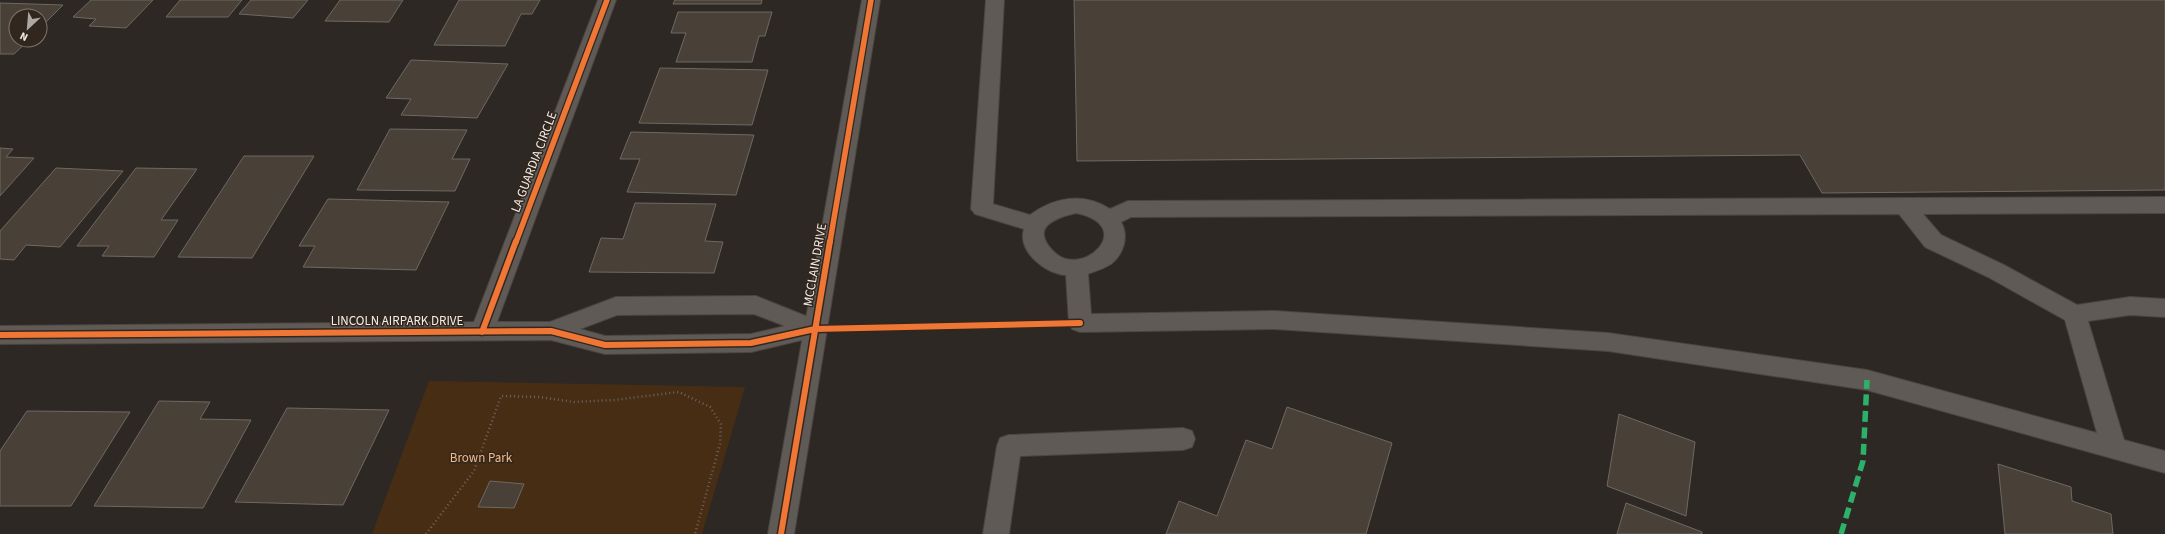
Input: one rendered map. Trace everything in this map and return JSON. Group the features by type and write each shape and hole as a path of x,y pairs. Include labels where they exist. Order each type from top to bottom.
{"street":[{"name":"LA GUARDIA CIRCLE","path":"482,332 607,0"},
{"name":"MCCLAIN DRIVE","path":"781,534 871,0"},
{"path":"995,0 982,209 1035,224"},
{"path":"1076,205 1089,207 1109,219 1115,228 1116,239 1112,250 1104,259 1092,265 1078,268 1050,262 1040,254 1034,245 1032,235 1035,224 1042,216 1052,210 1076,205"},
{"path":"1109,219 1128,209 2165,205"},
{"path":"1905,206 1934,241 1996,271 2075,315 2111,307 2144,304 2165,308"},
{"path":"1078,268 1080,323 1275,320 1608,342 1867,380 2165,462"},
{"name":"LINCOLN AIRPARK DRIVE","path":"551,331 616,306 756,305 815,329"},
{"path":"2075,315 2114,448"},
{"name":"LINCOLN AIRPARK DRIVE","path":"0,335 551,331 605,345 751,343 815,329"},
{"path":"996,534 1009,446 1183,440"}],"path":[{"path":"426,534 474,470 501,396 539,397 574,402 614,400 679,392 710,407 721,424 720,444 695,534"}],"green space":[{"name":"Brown Park","path":"429,381 745,387 702,534 372,534"}],"building":[{"path":"91,0 153,0 126,28 89,26 96,19 73,17"},
{"path":"180,0 242,0 228,17 166,17"},
{"path":"251,0 308,0 293,18 239,14"},
{"path":"340,0 403,0 389,22 325,21"},
{"path":"459,0 540,0 532,14 521,14 505,46 434,45"},
{"path":"675,0 762,0 761,4 673,4"},
{"path":"1074,0 2165,0 2165,190 1822,193 1800,155 1077,161"},
{"path":"0,3 63,5 48,20 48,8 8,8 8,48 20,48 14,54 0,54"},
{"path":"678,12 772,12 765,36 759,36 752,62 676,62 686,33 671,33"},
{"path":"411,60 508,64 477,118 401,115 411,99 386,98"},
{"path":"660,68 768,70 752,125 639,123"},
{"path":"390,129 467,130 452,159 470,159 455,191 357,190"},
{"path":"631,132 754,135 736,195 627,192 640,159 620,159"},
{"path":"0,148 13,149 6,157 34,158 0,196"},
{"path":"244,156 314,156 252,258 178,257"},
{"path":"56,168 123,171 60,247 26,245 14,260 0,259 0,231"},
{"path":"136,168 197,169 161,220 178,220 154,257 102,256 109,246 77,246"},
{"path":"328,199 449,202 416,270 303,267 315,246 299,246"},
{"path":"635,203 716,204 705,241 723,242 714,273 589,272 601,238 623,239"},
{"path":"159,401 210,402 200,419 251,420 203,508 94,506"},
{"path":"1287,407 1392,443 1366,534 1166,534 1179,501 1217,516 1246,440 1272,449"},
{"path":"287,408 389,410 343,505 235,502"},
{"path":"27,411 130,412 71,506 0,506 0,451"},
{"path":"1619,414 1695,442 1686,516 1607,486"},
{"path":"1998,464 2071,487 2072,501 2111,514 2113,534 2005,534"},
{"path":"490,481 524,484 514,508 478,507"},
{"path":"1626,503 1702,532 1702,534 1617,534"}],"marked path":[{"path":"1841,534 1863,461 1867,380"}],"cycle path":[{"path":"482,332 607,0"},
{"path":"781,534 871,0"},
{"path":"0,335 551,331 605,345 751,343 815,329 1080,323"}]}
